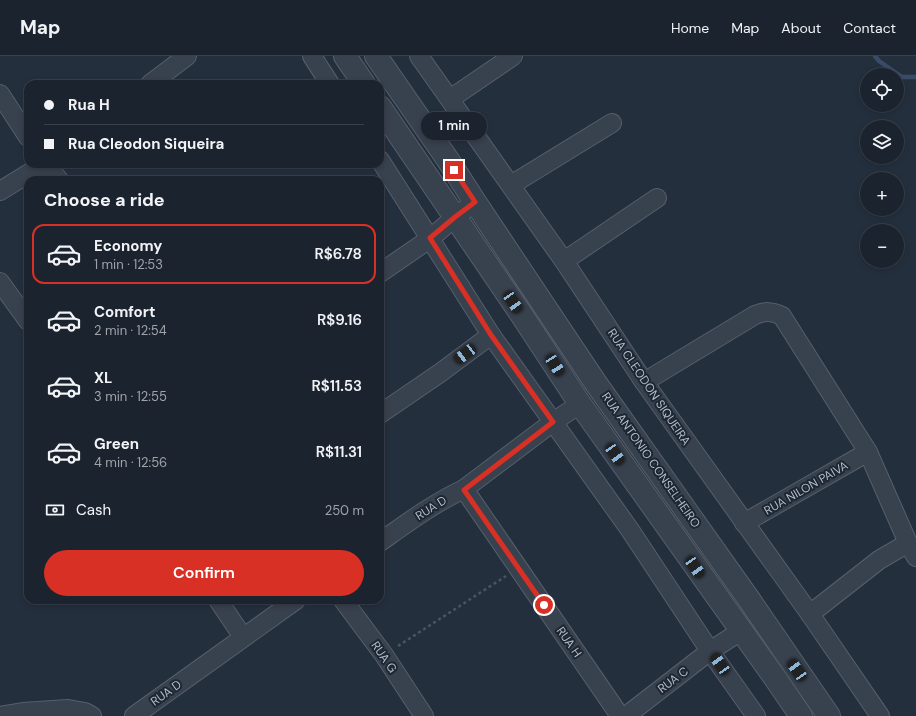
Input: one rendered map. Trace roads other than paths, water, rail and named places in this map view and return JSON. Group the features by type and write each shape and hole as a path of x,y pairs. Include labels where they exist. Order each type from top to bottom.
{"street":[{"path":"155,80 187,56"},
{"path":"312,56 327,80"},
{"path":"345,56 361,80"},
{"path":"376,56 448,160 475,202 430,238 384,270"},
{"name":"RUA CLEODON SIQUEIRA","path":"419,56 564,261 644,382 744,524 810,614 880,716"},
{"path":"450,100 513,56"},
{"path":"0,94 24,130"},
{"path":"384,113 455,217"},
{"path":"511,185 612,123"},
{"path":"384,166 491,335 630,530 710,652 756,716"},
{"path":"25,176 38,168"},
{"path":"48,168 56,176"},
{"path":"0,191 24,177"},
{"path":"564,261 657,198"},
{"name":"RUA ANTONIO CONSELHEIRO","path":"475,202 595,382 748,598 829,716"},
{"name":"RUA ANTONIO CONSELHEIRO","path":"455,217 580,404 801,716"},
{"path":"0,282 24,315"},
{"path":"644,382 755,315 763,312 775,312 782,316 868,452 912,550 879,560 810,614"},
{"path":"384,411 440,373 491,335"},
{"name":"RUA D","path":"384,539 432,506 449,496 464,490 553,422 580,404"},
{"name":"RUA NILON PAIVA","path":"744,524 868,452"},
{"name":"RUA H","path":"464,490 620,716"},
{"path":"221,604 243,637"},
{"name":"RUA D","path":"134,716 290,604"},
{"name":"RUA G","path":"346,604 384,655 424,716"},
{"name":"RUA C","path":"626,716 710,652 741,631"},
{"path":"0,716 68,709 81,711 92,716"}],"waterway":[{"path":"875,56 879,61 902,77 916,77"}]}
